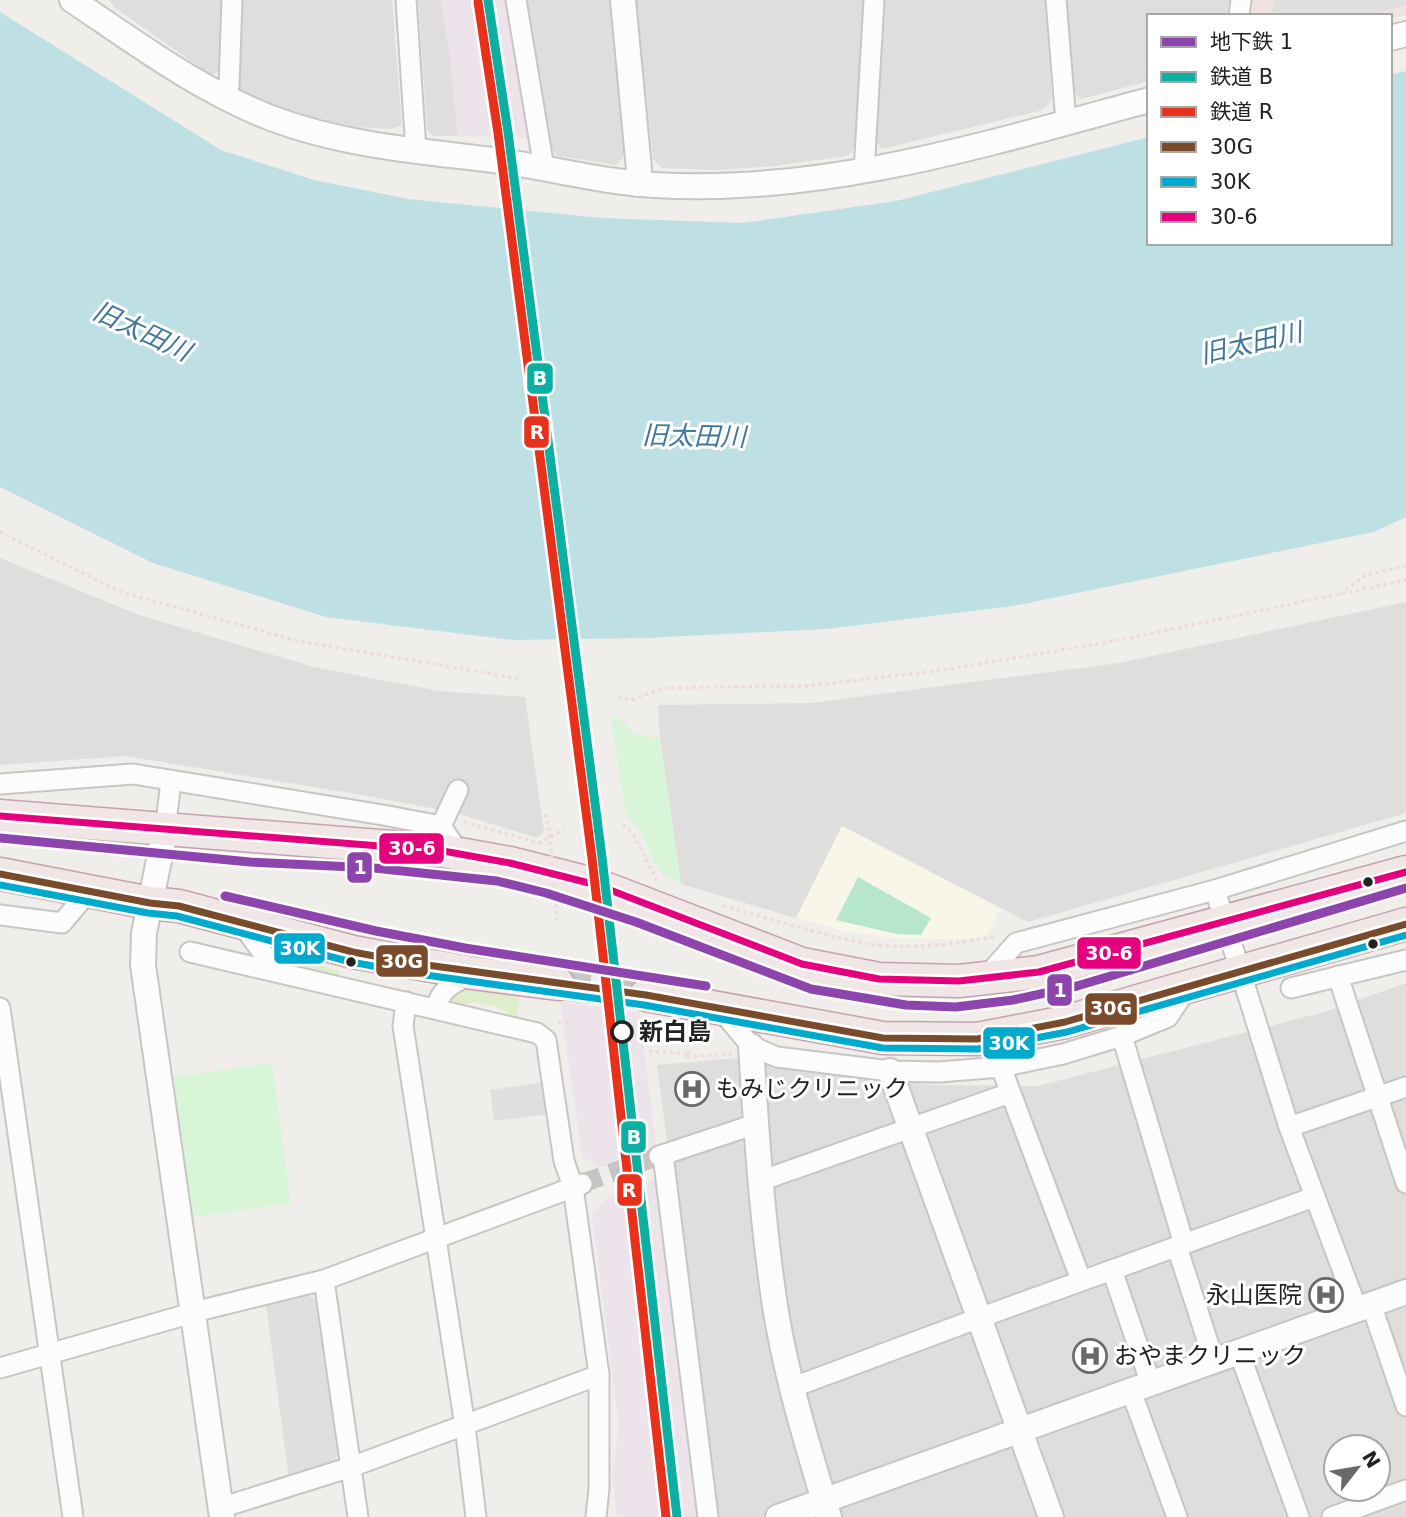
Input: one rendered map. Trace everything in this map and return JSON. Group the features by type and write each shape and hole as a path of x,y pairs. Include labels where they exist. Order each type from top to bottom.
{"highway":[{"path":"0,816 460,854 533,868 597,885 802,964 879,979 959,981 1039,972 1406,872"},
{"path":"0,874 88,892 179,906 353,952 472,973 558,984"},
{"path":"646,995 883,1038 977,1039 1065,1022 1406,924"}],"street":[{"path":"72,0 97,7 167,64 226,98 271,118 327,135 637,184 739,186 864,172 1147,101"},
{"path":"226,98 229,86 232,0"},
{"path":"407,0 416,150"},
{"path":"516,0 544,168"},
{"path":"623,0 639,169 637,184"},
{"path":"864,172 874,0"},
{"path":"1056,0 1066,122"},
{"path":"0,784 133,774 447,823"},
{"path":"171,781 144,933 143,965 221,1513 599,1375"},
{"path":"458,790 447,823 460,854"},
{"path":"985,978 1009,938 1215,890 1406,831"},
{"path":"1215,890 1289,1127 1314,1197 1406,1406"},
{"path":"0,915 62,923 88,892"},
{"path":"239,921 282,974"},
{"path":"190,952 537,1033 546,1040 564,1161 578,1185 599,1375 596,1517"},
{"path":"1291,988 1406,960"},
{"path":"436,1009 438,996 472,973"},
{"path":"1338,976 1406,1183"},
{"path":"745,1050 777,1057 890,1071 939,1072 1001,1067 1063,1054 1122,1037 1168,1017 1186,988"},
{"path":"406,1002 403,1026 476,1517"},
{"path":"0,1008 73,1517"},
{"path":"721,1010 745,1050 756,1124 772,1286 791,1388 827,1509"},
{"path":"1122,1037 1214,1361"},
{"path":"1001,1067 1081,1280"},
{"path":"890,1071 1051,1517"},
{"path":"1289,1127 1406,1087"},
{"path":"760,1181 1010,1093"},
{"path":"708,1517 661,1156 756,1124"},
{"path":"0,1368 193,1313 324,1280 578,1185"},
{"path":"791,1388 1314,1197"},
{"path":"1112,1270 1177,1517"},
{"path":"324,1280 358,1517"},
{"path":"778,1517 827,1509 1018,1431 1406,1292"},
{"path":"1239,1352 1299,1517"},
{"path":"1332,1517 1406,1490"}],"path":[{"path":"0,532 121,592 298,641 521,680"},
{"path":"1338,595 1366,575 1406,566"},
{"path":"618,697 631,700 663,688 807,686 937,671 1120,640 1406,580"},
{"path":"545,814 549,828 557,920"},
{"path":"447,823 539,843 564,829"},
{"path":"624,825 634,835 657,882"},
{"path":"722,905 866,944 921,946 1009,938"},
{"path":"558,1022 573,1021"},
{"path":"688,1047 687,1057 745,1050"},
{"path":"649,1051 688,1054"},
{"path":"610,1061 620,1060"}],"shaded area":[{"path":"109,0 224,0 221,68 212,76 114,7"},
{"path":"238,0 392,0 402,125 391,129 355,127 296,114 245,94 236,84"},
{"path":"418,0 441,0 458,136 433,136 427,130"},
{"path":"441,0 509,0 531,137 458,136"},
{"path":"526,0 610,0 625,155 616,165 557,156 550,147"},
{"path":"636,0 866,0 857,147 847,156 775,166 718,170 662,168 653,159"},
{"path":"882,0 1045,0 1052,100 1043,110 882,149 873,138"},
{"path":"1065,0 1229,0 1227,14 1147,14 1147,82 1081,99 1072,92"},
{"path":"1247,0 1406,0 1406,14 1392,18 1392,14 1245,14"},
{"path":"1274,0 1406,0 1406,5 1370,14 1272,12"},
{"path":"612,27 614,47 573,51 571,31"},
{"path":"0,558 139,615 314,667 439,691 525,697 544,832 537,838 456,813 126,756 0,765"},
{"path":"1406,602 1406,813 1028,922 842,826 796,918 681,884 660,738 658,705 811,703 1119,663"},
{"path":"842,826 1001,909 987,936 969,939 897,939 848,932 796,918"},
{"path":"1406,983 1406,1517 716,1517 657,1065 737,1058 934,1085 1038,1086 1324,1012"},
{"path":"560,1002 640,1013 656,1146 600,1168 582,1157"},
{"path":"545,1082 550,1114 494,1121 490,1090"},
{"path":"662,1176 702,1517 617,1517 612,1475 619,1427 592,1215 607,1198"},
{"path":"306,1293 315,1299 338,1453 334,1465 289,1480 266,1305"}],"green space":[{"path":"611,717 620,718 634,734 660,738 681,884 664,875 653,860 640,830 626,817"},
{"path":"858,877 931,918 921,935 897,934 836,920"},
{"path":"270,949 339,971 337,978 285,964"},
{"path":"484,989 520,995 517,1019 501,1008 475,1002 457,1006 452,1004 450,998 458,990"},
{"path":"272,1063 291,1203 192,1217 173,1077"}],"water":[{"name":"旧太田川","path":"0,12 221,150 314,180 408,199 601,218 743,223 896,201 1147,138 1147,245 1392,245 1392,74 1406,71 1406,517 1374,532 1013,606 826,629 645,638 513,640 326,617 153,563 0,487"}],"tunnel":[{"path":"558,984 646,995"},
{"path":"583,1183 659,1156"}],"metro line":[{"name":"1","path":"0,838 250,862 374,868 497,881 546,893 636,922 811,989 906,1005 956,1007 1013,1000 1077,986 1406,888"},
{"name":"1","path":"225,896 376,931 465,948 706,986"}],"rail line":[{"name":"B","path":"488,0 508,132 602,857 677,1517"},
{"name":"R","path":"478,2 498,133 592,858 666,1517"}],"transit line":[{"name":"30-6","path":"0,816 443,851 510,863 597,885 802,964 879,979 959,981 1039,972 1406,872"},
{"name":"30G","path":"0,874 150,903 179,906 353,952 412,963 646,995 883,1038 977,1039 1065,1022 1406,924"},
{"name":"30K","path":"0,885 177,916 351,962 411,973 644,1005 883,1048 978,1049 1067,1032 1406,935"}],"place":[{"name":"新白島","path":"622,1032"},
{"name":"もみじクリニック","path":"692,1089"},
{"name":"永山医院","path":"1326,1295"},
{"name":"おやまクリニック","path":"1090,1356"}]}
